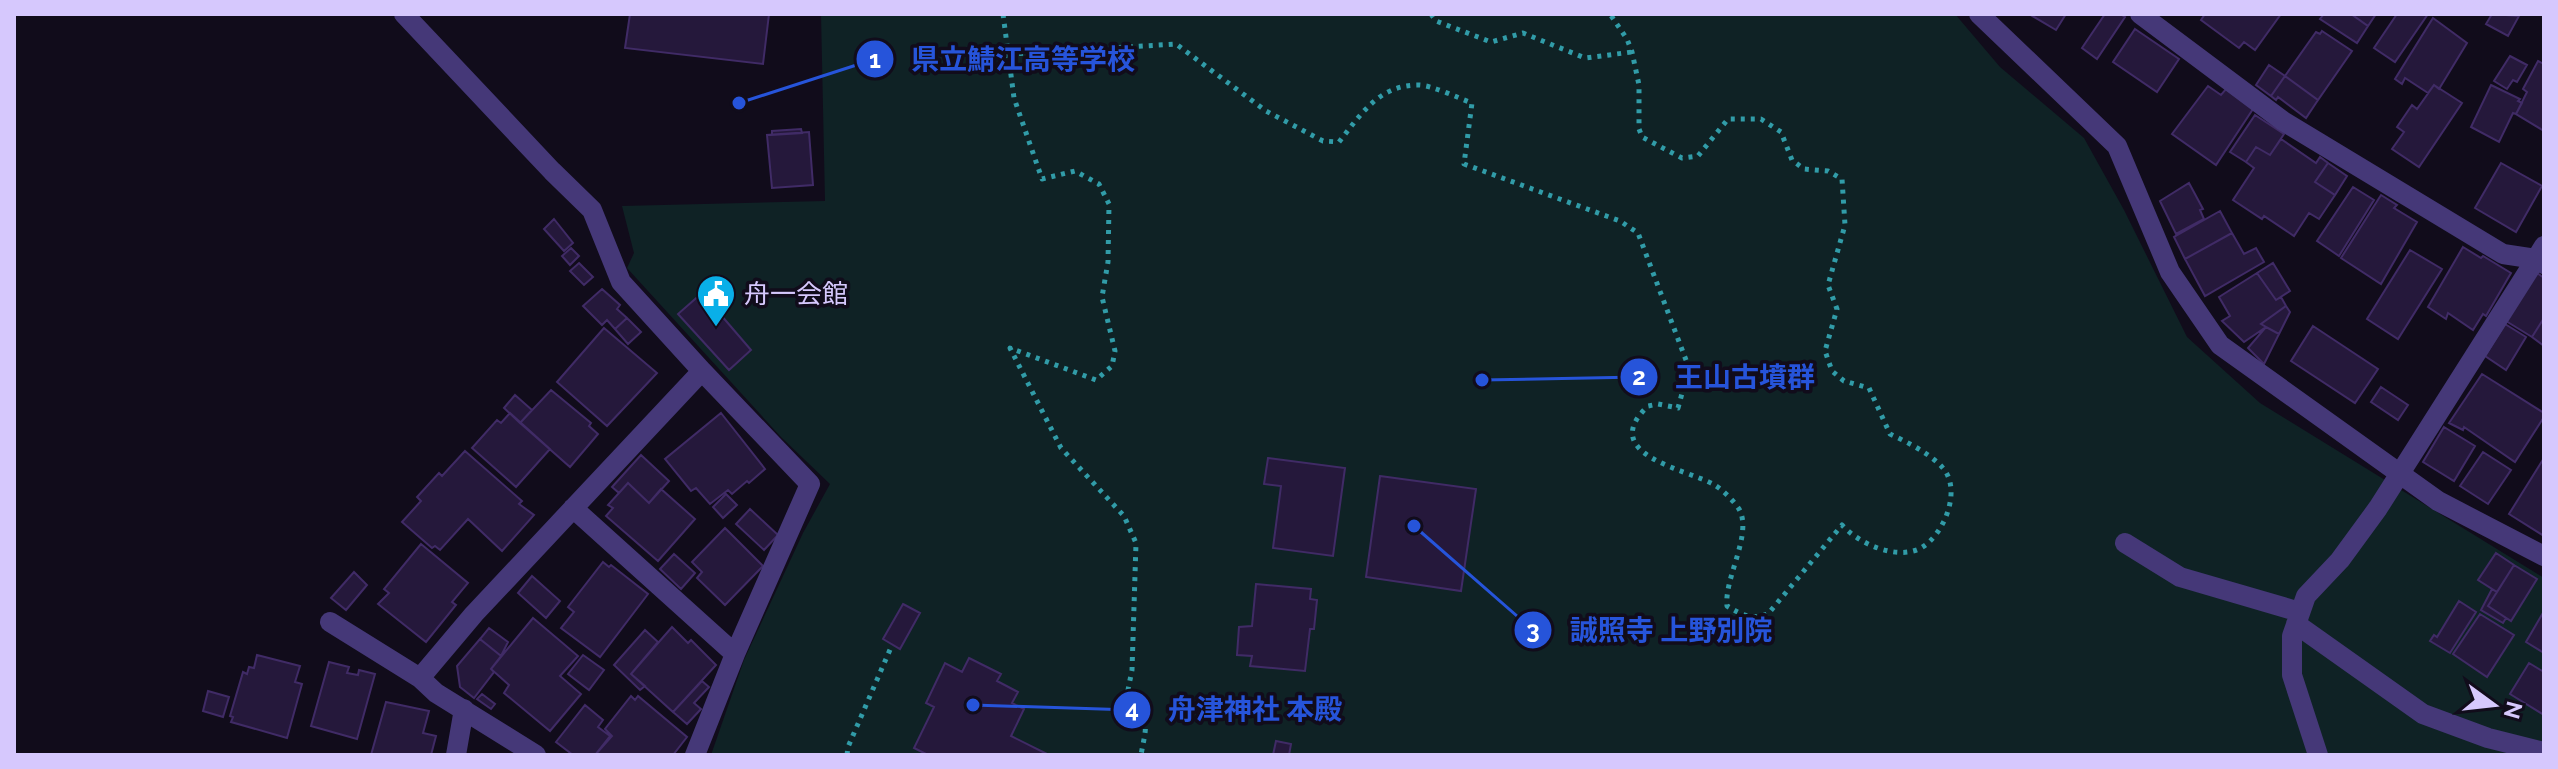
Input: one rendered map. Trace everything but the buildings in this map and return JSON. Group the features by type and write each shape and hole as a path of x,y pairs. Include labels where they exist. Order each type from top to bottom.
{"street":[{"path":"404,14 592,210 621,282 810,484 735,654 695,755"},
{"path":"1979,14 2117,146 2170,272 2220,345 2438,501 2544,556"},
{"path":"2140,14 2283,121 2503,254 2541,256 2378,508 2340,560 2306,596 2292,636 2292,675 2318,755"},
{"path":"420,678 474,614 702,371"},
{"path":"573,508 735,654"},
{"path":"2125,543 2180,577 2298,618 2423,714 2488,738 2544,752"},
{"path":"330,622 536,755"},
{"path":"456,755 464,709"}],"path":[{"path":"1003,14 1014,98 1042,179 1075,171 1099,184 1109,204 1108,262 1102,297 1115,351 1112,366 1096,380 1010,348 1061,448 1124,516 1136,543 1132,670 1126,700 1141,712 1147,722 1141,755"},
{"path":"1431,14 1436,21 1491,42 1523,33 1585,58 1632,52"},
{"path":"1009,54 1176,44 1266,111 1323,141 1339,142 1364,110 1388,90 1420,85 1472,103 1464,164 1620,221 1638,233 1689,368 1678,408 1658,404 1648,406 1634,425 1635,439 1643,453 1655,462 1714,484 1729,496 1741,512 1743,532 1726,595 1727,606 1746,617 1758,618 1768,614 1842,525 1864,543 1896,553 1920,548 1940,527 1952,501 1949,479 1943,467 1890,434 1869,388 1844,381 1832,371 1825,351 1837,309 1828,285 1845,225 1842,179 1828,171 1804,169 1792,160 1781,132 1761,119 1728,119 1698,156 1682,158 1642,137 1639,129 1639,85 1632,52 1610,14"},
{"path":"847,755 892,645"}],"green space":[{"path":"821,14 1955,14 2000,67 2084,138 2124,210 2187,337 2260,403 2544,578 2544,755 711,755 744,660 803,533 830,484 781,437 627,268 634,253 622,206 825,201"}],"place":[{"name":"県立鯖江高等学校","path":"739,103"},
{"name":"舟一会館","path":"716,328"},
{"name":"王山古墳群","path":"1482,380"},
{"name":"誠照寺 上野別院","path":"1414,526"},
{"name":"舟津神社 本殿","path":"973,705"}]}
